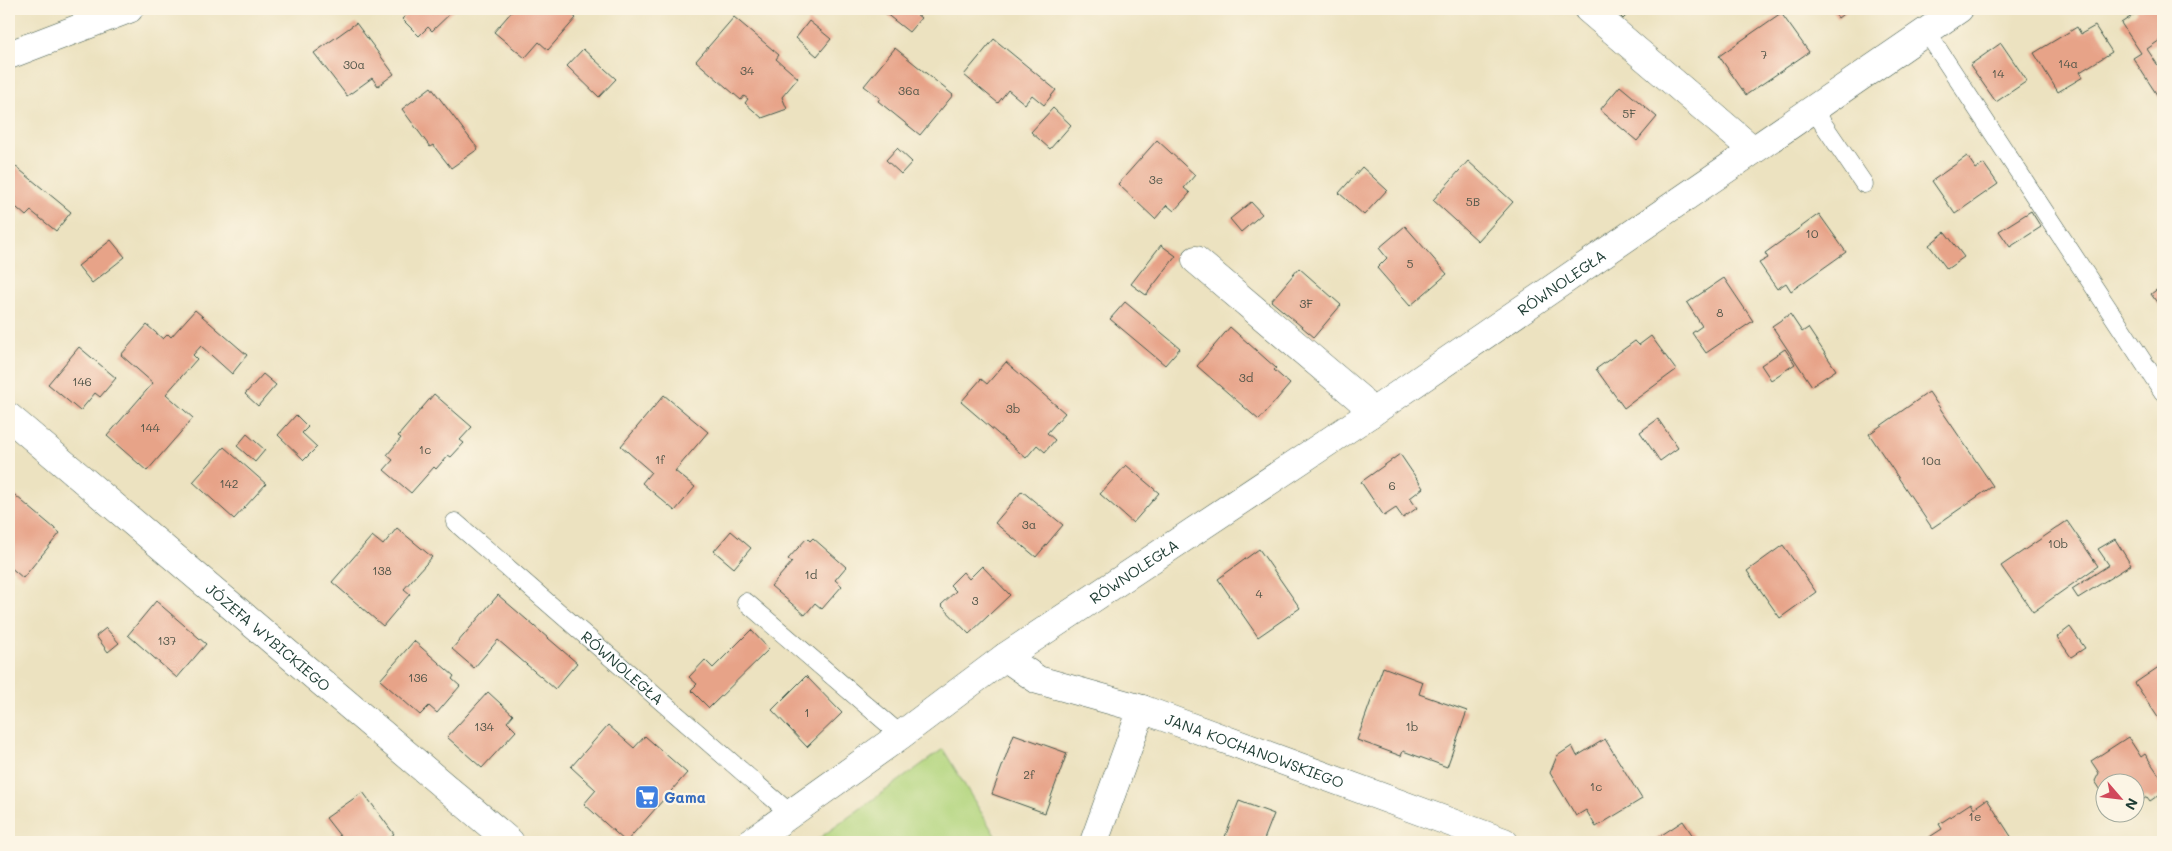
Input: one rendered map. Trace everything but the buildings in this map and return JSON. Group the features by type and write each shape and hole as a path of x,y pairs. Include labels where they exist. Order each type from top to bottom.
{"street":[{"path":"9,55 129,9"},
{"path":"1588,9 1753,150"},
{"name":"RÓWNOLEGŁA","path":"750,842 901,735 1005,657 1370,414 1959,9"},
{"path":"1196,260 1360,399 1370,414"},
{"name":"JÓZEFA WYBICKIEGO","path":"14,429 510,842"},
{"name":"JANA KOCHANOWSKIEGO","path":"1005,657 1038,680 1142,709 1504,842"},
{"path":"1094,842 1142,709"}],"lane":[{"path":"1926,31 2163,392"},
{"path":"1813,109 1864,184"},
{"name":"RÓWNOLEGŁA","path":"455,522 791,814"},
{"path":"746,602 901,735"}],"green space":[{"path":"943,749 999,842 814,842"}],"place":[{"name":"Gama","path":"647,797"}]}
